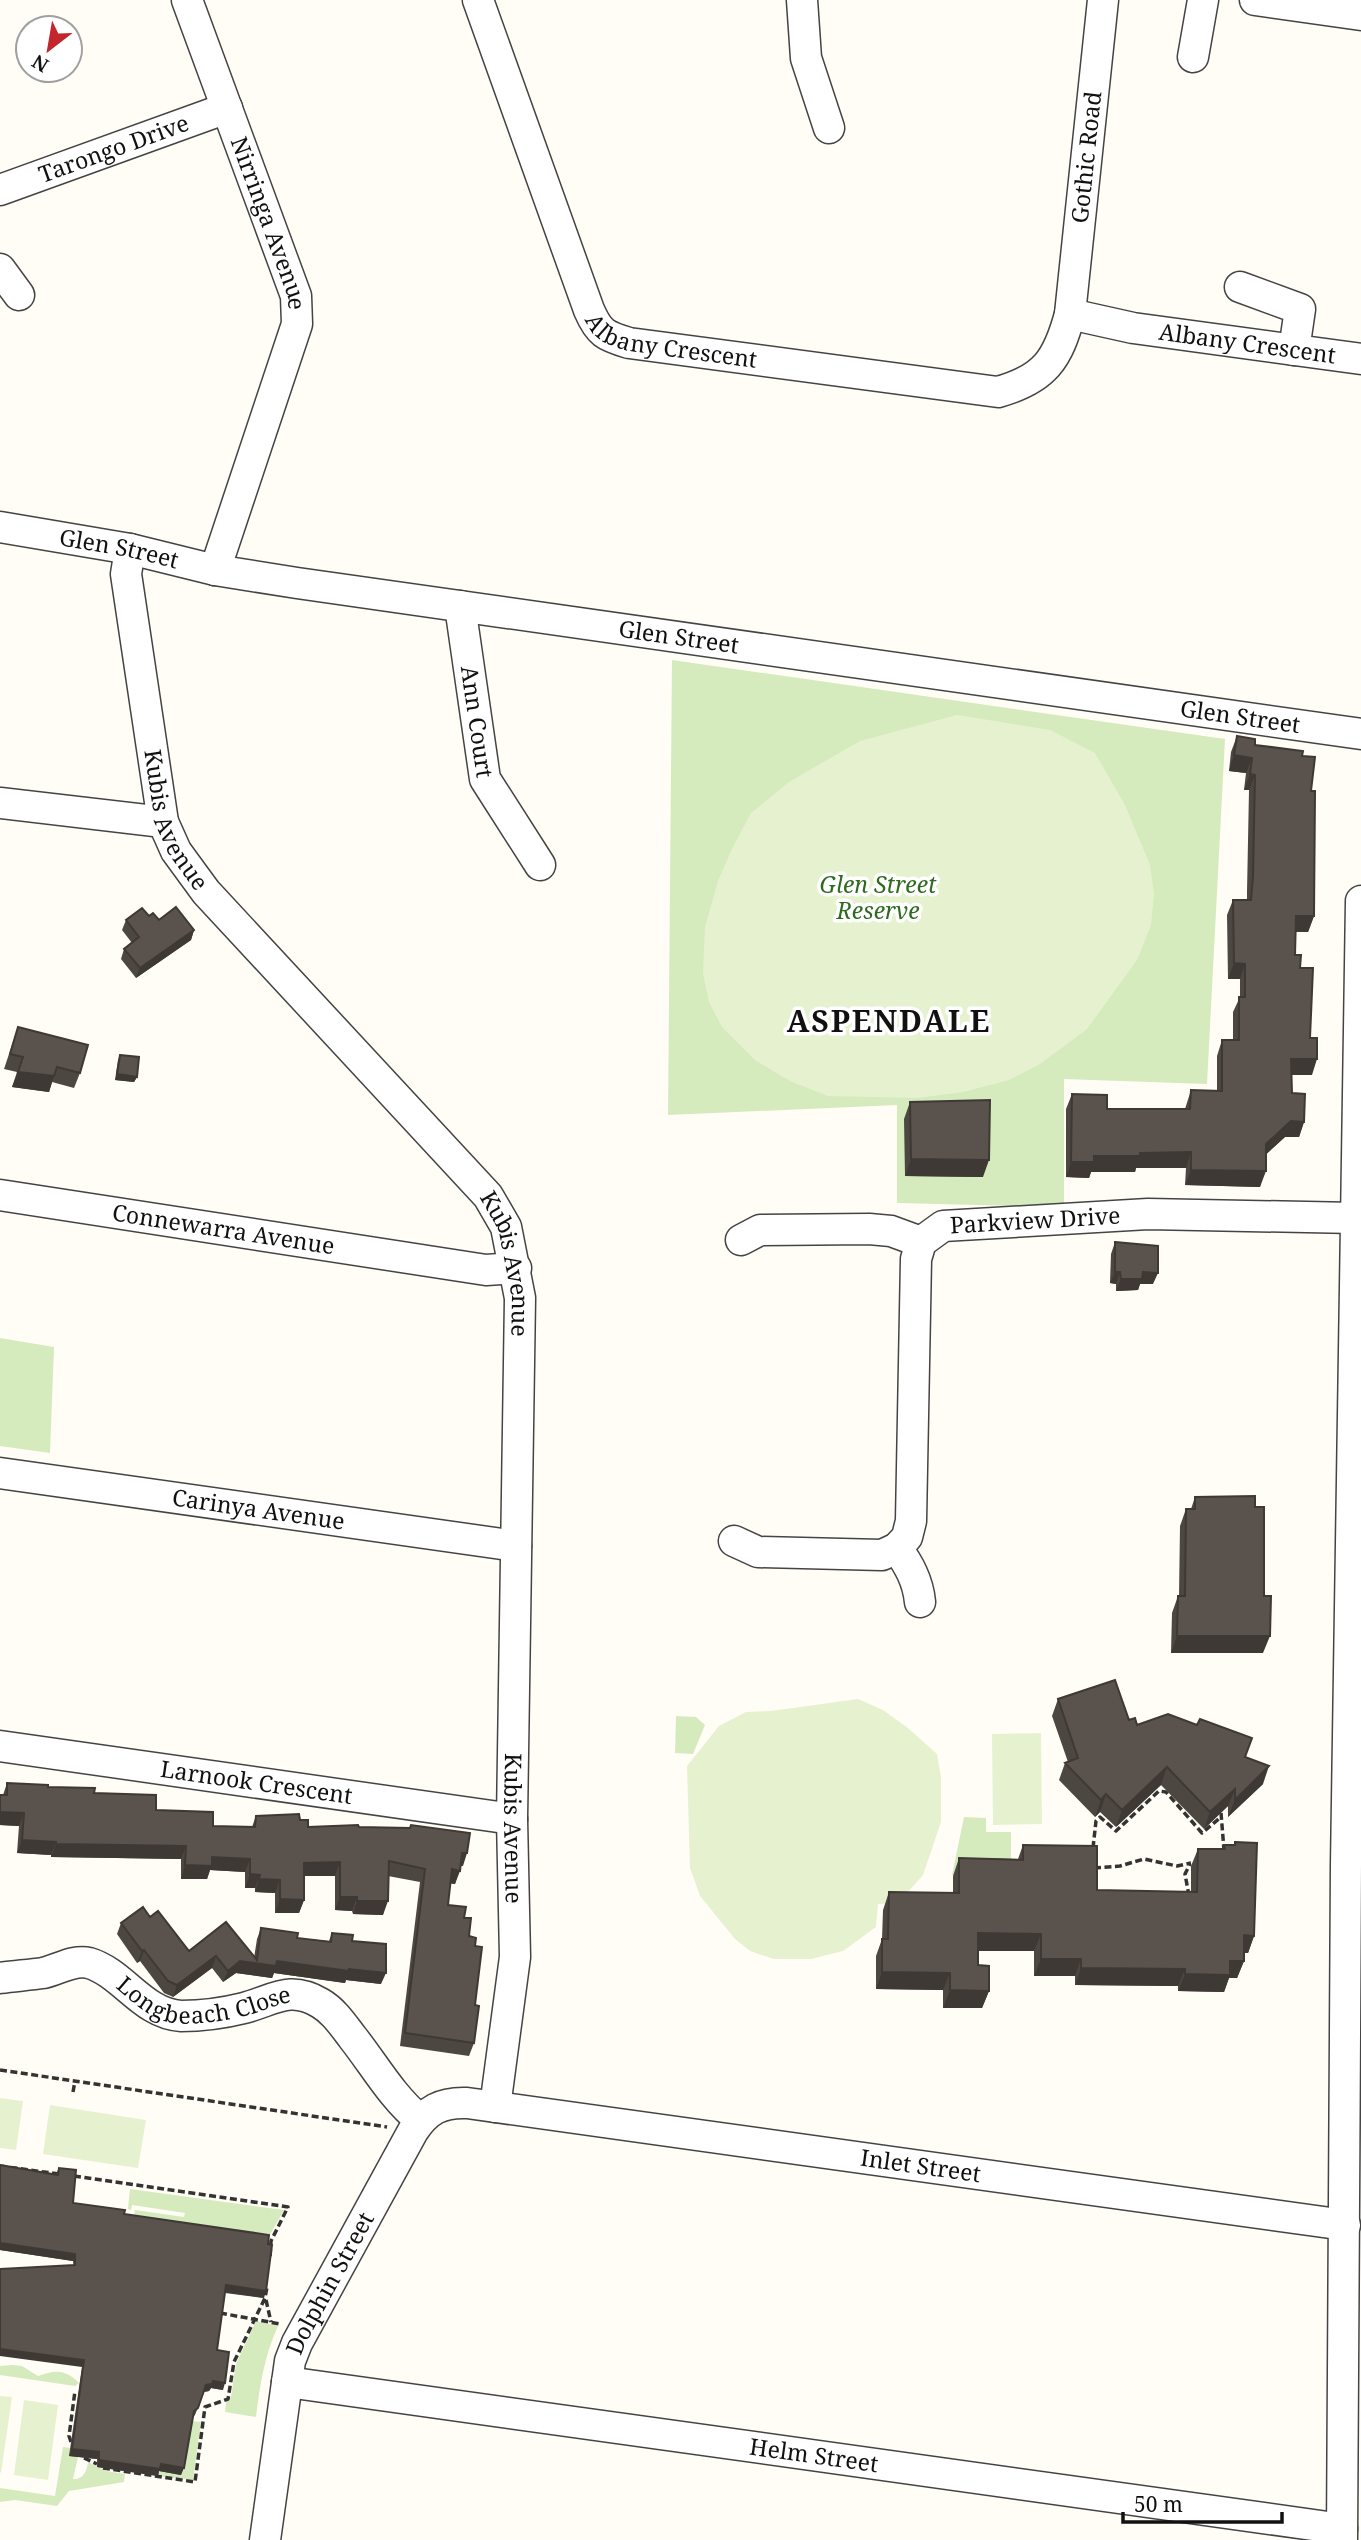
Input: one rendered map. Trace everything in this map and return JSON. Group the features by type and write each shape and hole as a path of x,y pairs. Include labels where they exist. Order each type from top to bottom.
{"street":[{"name":"Nirringa Avenue","path":"187,0 296,296 298,310 297,324 215,570"},
{"name":"Albany Crescent","path":"478,0 589,310 597,328 609,338 629,343 998,392 1020,386 1039,375 1052,360 1067,325 1133,328 1361,359"},
{"path":"802,0 806,58 829,128"},
{"name":"Gothic Road","path":"1067,325 1103,0"},
{"path":"1193,57 1203,0"},
{"path":"1255,0 1361,15"},
{"name":"Tarongo Drive","path":"0,190 227,108"},
{"path":"0,269 19,295"},
{"path":"1240,287 1300,309 1294,350"},
{"name":"Glen Street","path":"0,527 130,549 215,570 1361,734"},
{"name":"Kubis Avenue","path":"130,549 126,575 163,822 176,851 206,892 488,1196 506,1227 516,1268 520,1298 512,1819 515,1958 495,2107"},
{"name":"Ann Court","path":"460,606 485,779 540,865"},
{"path":"0,803 163,822"},
{"path":"1342,2534 1345,2225 1353,2183 1355,1218 1361,901"},
{"name":"Connewarra Avenue","path":"0,1195 486,1270 516,1268"},
{"name":"Parkview Drive","path":"897,1548 907,1537 911,1521 916,1259 921,1242 943,1226 1148,1213 1355,1218"},
{"path":"741,1240 760,1230 869,1229 891,1231 921,1242"},
{"name":"Connewarra Avenue","path":"445,1262 480,1254 508,1235"},
{"name":"Carinya Avenue","path":"0,1473 516,1545"},
{"path":"734,1541 758,1552 882,1555 897,1548 911,1568 919,1590 920,1602"},
{"name":"Larnook Crescent","path":"0,1746 512,1819"},
{"name":"Longbeach Close","path":"0,1978 44,1973 77,1962 87,1963 98,1967 156,2008 181,2015 233,2010 284,1994 298,1994 328,2008 382,2075 398,2101 423,2119"},
{"path":"423,2119 458,2102 495,2107"},
{"name":"Inlet Street","path":"495,2107 1345,2225"},
{"name":"Dolphin Street","path":"265,2540 290,2361 297,2343 423,2119"},
{"name":"Helm Street","path":"287,2382 1342,2534"}],"path":[{"path":"1092,1853 1096,1821 1100,1817 1116,1831 1158,1791 1166,1792 1202,1833 1221,1815 1224,1855"},
{"path":"1213,1853 1224,1847"},
{"path":"1091,1869 1120,1866 1144,1859 1177,1866 1202,1858"},
{"path":"1189,1899 1185,1874 1191,1863"},
{"path":"0,2070 75,2081 423,2119"},
{"path":"74,2092 75,2081"},
{"path":"0,2166 288,2207 271,2241 270,2264"},
{"path":"199,2406 205,2407 228,2399 234,2362 265,2298 268,2275"},
{"path":"265,2298 271,2322"},
{"path":"220,2313 284,2325"},
{"path":"71,2442 69,2436 75,2391"},
{"path":"103,2468 195,2482 205,2407"},
{"path":"85,2458 97,2464"}],"green space":[{"name":"Glen Street Reserve","path":"672,660 1225,739 1207,1084 1064,1079 1064,1207 897,1203 897,1105 668,1115"},
{"path":"957,715 1050,730 1095,753 1125,805 1150,865 1154,894 1151,925 1137,960 1087,1029 1040,1064 1009,1080 963,1092 917,1098 828,1096 790,1081 755,1060 722,1027 709,1002 703,974 705,927 718,881 732,849 751,813 789,782 860,741"},
{"path":"0,1338 54,1347 50,1453 0,1446"},
{"path":"858,1699 883,1710 937,1754 941,1777 941,1822 923,1875 898,1903 878,1904 876,1927 843,1951 811,1959 774,1959 750,1951 735,1939 700,1896 690,1868 687,1766 719,1726 746,1712"},
{"path":"676,1716 696,1717 705,1725 693,1754 675,1753"},
{"path":"1041,1733 1042,1824 993,1825 992,1734"},
{"path":"964,1817 986,1818 986,1832 1011,1832 1011,1875 952,1875"},
{"path":"0,2098 23,2101 16,2150 0,2148"},
{"path":"50,2105 146,2120 138,2168 43,2154"},
{"path":"130,2189 284,2210 268,2238 133,2220 135,2210 184,2217 185,2213 132,2205 131,2210 128,2209"},
{"path":"256,2321 278,2326 266,2360 256,2417 225,2412 226,2402 231,2397 236,2364"},
{"path":"0,2366 22,2366 38,2376 64,2373 79,2383 75,2386 0,2375"},
{"path":"0,2396 12,2397 1,2473 0,2472"},
{"path":"24,2400 58,2405 48,2480 14,2475"},
{"path":"190,2421 201,2422 193,2480 158,2476 159,2471 181,2474"},
{"path":"63,2447 71,2448 70,2456 78,2457 73,2479 84,2474 88,2462 106,2471 125,2474 124,2482 69,2491 57,2506 15,2500 0,2502 0,2488 55,2496"}],"building":[{"path":"1237,736 1255,739 1255,745 1303,751 1302,756 1315,757 1311,791 1315,791 1314,916 1296,916 1295,955 1301,955 1300,968 1313,968 1310,1038 1317,1038 1317,1059 1291,1059 1292,1093 1305,1094 1304,1122 1291,1121 1266,1144 1266,1171 1191,1170 1191,1152 1094,1156 1094,1162 1071,1162 1072,1094 1107,1095 1107,1109 1190,1109 1191,1090 1222,1091 1222,1040 1239,1040 1239,997 1245,997 1245,964 1234,963 1233,900 1251,900 1253,876 1255,775 1250,774 1252,758 1234,755"},
{"path":"176,907 194,930 140,968 124,949 139,937 126,920 142,908 149,916 153,913 159,920"},
{"path":"18,1027 88,1045 80,1073 57,1067 54,1076 18,1072 23,1057 10,1054"},
{"path":"120,1055 139,1057 137,1077 117,1074"},
{"path":"990,1100 989,1160 911,1159 910,1102"},
{"path":"1115,1242 1158,1246 1158,1273 1143,1272 1142,1279 1121,1279 1120,1272 1115,1272"},
{"path":"1255,1496 1255,1507 1264,1507 1264,1596 1271,1596 1270,1636 1177,1636 1178,1596 1185,1596 1186,1509 1195,1509 1195,1497"},
{"path":"1115,1680 1129,1720 1135,1718 1137,1725 1168,1714 1197,1725 1200,1719 1252,1738 1245,1757 1269,1766 1235,1800 1235,1789 1210,1812 1167,1767 1122,1810 1106,1794 1101,1800 1065,1763 1078,1758 1058,1699"},
{"path":"7,1783 95,1788 94,1793 156,1795 156,1810 213,1812 213,1826 255,1827 256,1816 299,1814 300,1820 308,1820 308,1827 358,1825 410,1828 411,1825 470,1833 467,1853 462,1853 460,1871 452,1869 448,1905 466,1907 464,1918 471,1918 469,1936 476,1938 475,1946 482,1947 475,2005 479,2006 474,2043 405,2033 425,1869 389,1861 388,1901 357,1901 357,1897 340,1897 340,1862 304,1863 304,1900 280,1899 280,1880 259,1879 260,1875 250,1874 250,1859 212,1857 212,1866 185,1865 186,1846 56,1844 22,1840 24,1813 0,1812 0,1795 7,1795"},
{"path":"1235,1842 1257,1843 1254,1936 1244,1935 1244,1961 1230,1961 1230,1975 1185,1974 1185,1969 1081,1968 1081,1959 1041,1959 1041,1934 978,1933 978,1965 989,1966 989,1991 950,1990 950,1973 882,1972 882,1939 888,1939 889,1892 959,1893 959,1858 1023,1860 1023,1845 1097,1846 1097,1890 1197,1892 1198,1849 1225,1849 1224,1845 1235,1845"},
{"path":"143,1907 150,1917 158,1911 189,1951 226,1922 257,1960 261,1928 298,1933 297,1938 331,1942 332,1933 353,1935 352,1941 386,1944 386,1973 277,1961 276,1966 240,1961 228,1971 216,1956 177,1985 168,1981 121,1923"},
{"path":"0,2165 58,2175 59,2168 76,2170 73,2203 125,2210 124,2214 269,2235 268,2244 272,2245 266,2291 226,2285 217,2350 229,2352 225,2383 213,2381 212,2384 206,2385 198,2408 194,2411 184,2468 161,2464 160,2469 99,2460 99,2452 72,2449 84,2360 0,2349 0,2269 75,2265 75,2254 0,2243"}],"district":[{"name":"ASPENDALE","path":"889,1022"}]}
